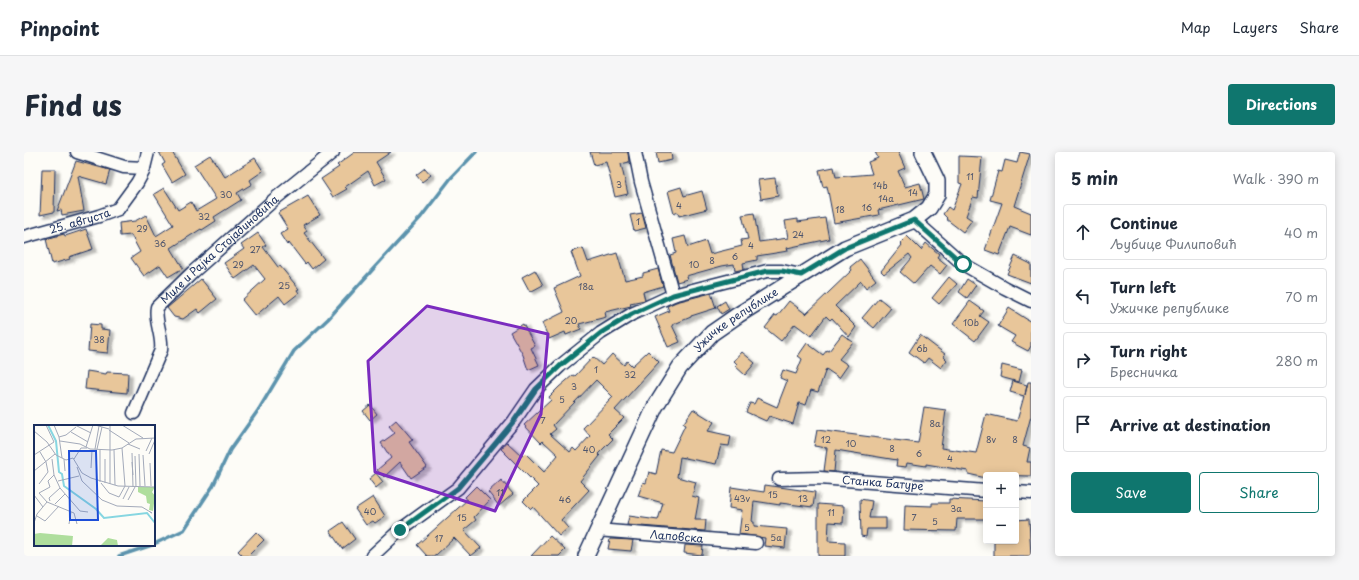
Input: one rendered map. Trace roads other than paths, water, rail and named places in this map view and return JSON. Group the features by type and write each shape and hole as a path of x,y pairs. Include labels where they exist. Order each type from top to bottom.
{"street":[{"path":"76,152 124,167 144,168"},
{"name":"25. августа","path":"24,237 113,212 122,206 144,168 148,152"},
{"name":"Миле и Рајка Стојадиновића","path":"134,413 161,350 162,340 156,316 157,307 193,272 276,198 333,152"},
{"path":"635,152 641,182 673,295"},
{"name":"Ужичке републике","path":"586,556 655,407 677,371 712,333 801,275 845,248 914,220 929,208 937,195 935,175 923,152"},
{"path":"914,220 963,264 1031,301"},
{"path":"372,556 405,526 458,488 514,421 536,389 585,344 620,321 673,295 767,271 782,271 801,275"},
{"name":"Станка Батуре","path":"779,478 820,478 983,491"},
{"path":"1019,492 1031,493"},
{"name":"Лаповска","path":"597,530 756,543"}],"waterway":[{"path":"155,544 184,530 213,486 230,450 259,409 294,351 328,319 421,217 451,178 476,152"},
{"path":"119,556 149,546"}]}
